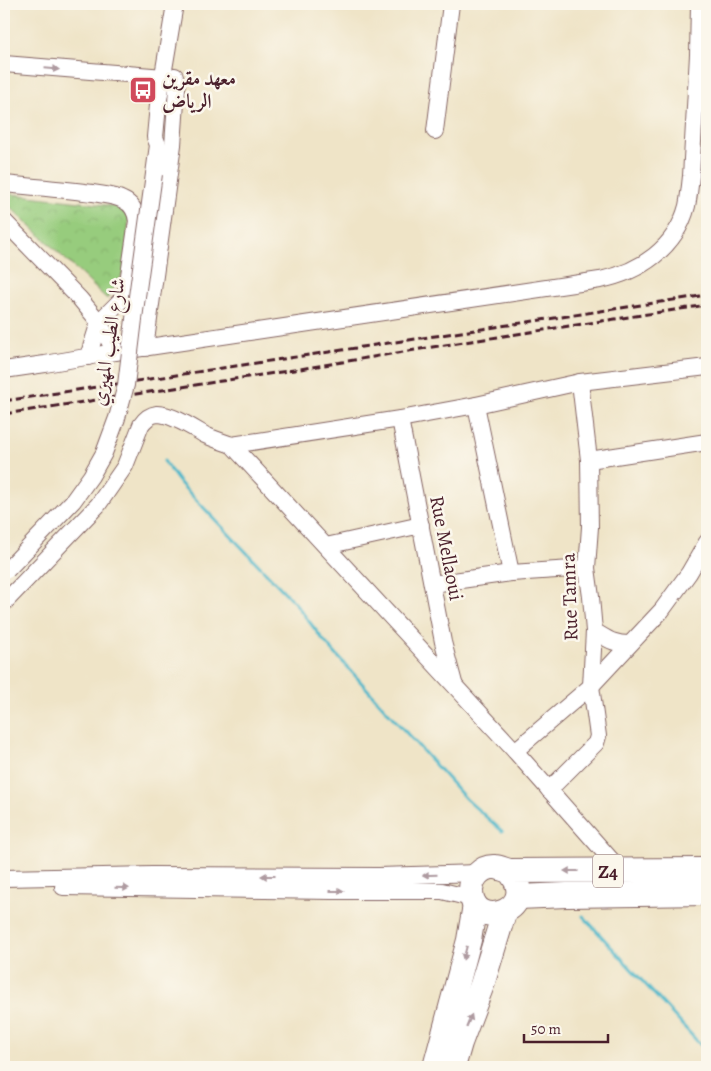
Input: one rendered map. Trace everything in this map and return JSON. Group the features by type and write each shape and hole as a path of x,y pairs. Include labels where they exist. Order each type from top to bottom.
{"highway":[{"path":"435,1067 469,940 473,901 470,888 479,872 487,868 496,867 509,872 516,879 519,888 492,952 453,1067"},
{"name":"Z4","path":"509,872 707,870"},
{"name":"Z4","path":"511,905 556,896 707,893"},
{"path":"492,952 514,924 556,896"},
{"path":"473,901 481,910 488,914 496,915 511,905"}],"street":[{"path":"145,348 173,145 178,88 169,77 175,4"},
{"path":"169,77 186,4"},
{"path":"435,131 451,4"},
{"path":"4,370 600,280 636,268 657,254 674,236 682,221 690,191 699,4"},
{"path":"4,64 169,77"},
{"name":"شارع الطيب المهيري","path":"5,573 73,501 91,476 104,452 117,418 126,385 158,145 156,129 158,105 169,77"},
{"path":"4,184 109,196 122,200 130,205 134,211 137,221 127,289 120,301 99,322 88,357"},
{"path":"4,220 80,299 99,322 115,352"},
{"path":"4,603 98,505 125,466 141,425 145,419 156,414 177,420 221,442 232,445 400,419 476,405 580,382 707,367"},
{"name":"Rue Tamra","path":"549,790 596,743 598,736 591,686 594,631 587,568 590,527 589,460 580,382"},
{"path":"476,405 511,573"},
{"name":"Rue Mellaoui","path":"400,419 454,686"},
{"path":"589,460 707,442"},
{"path":"232,445 549,790 630,871 663,859 707,858"},
{"path":"326,546 421,525"},
{"path":"515,751 591,686 662,610 689,573 707,542"},
{"path":"432,584 511,573 587,568"},
{"path":"594,631 618,644 630,644"},
{"path":"420,649 444,642"},
{"path":"4,878 152,875 379,876 479,872"},
{"path":"4,887 431,891 454,893 473,901"},
{"path":"556,896 578,902 707,901"}],"green space":[{"path":"4,193 130,208 124,272 107,299 4,201"}],"waterway":[{"path":"164,461 179,482 295,603 324,641 466,799 502,831"},
{"path":"583,916 707,1052"}],"railway":[{"path":"4,401 707,295"},
{"path":"4,414 707,305"}],"place":[{"name":"معهد مقرين الرياض","path":"143,90"}]}
